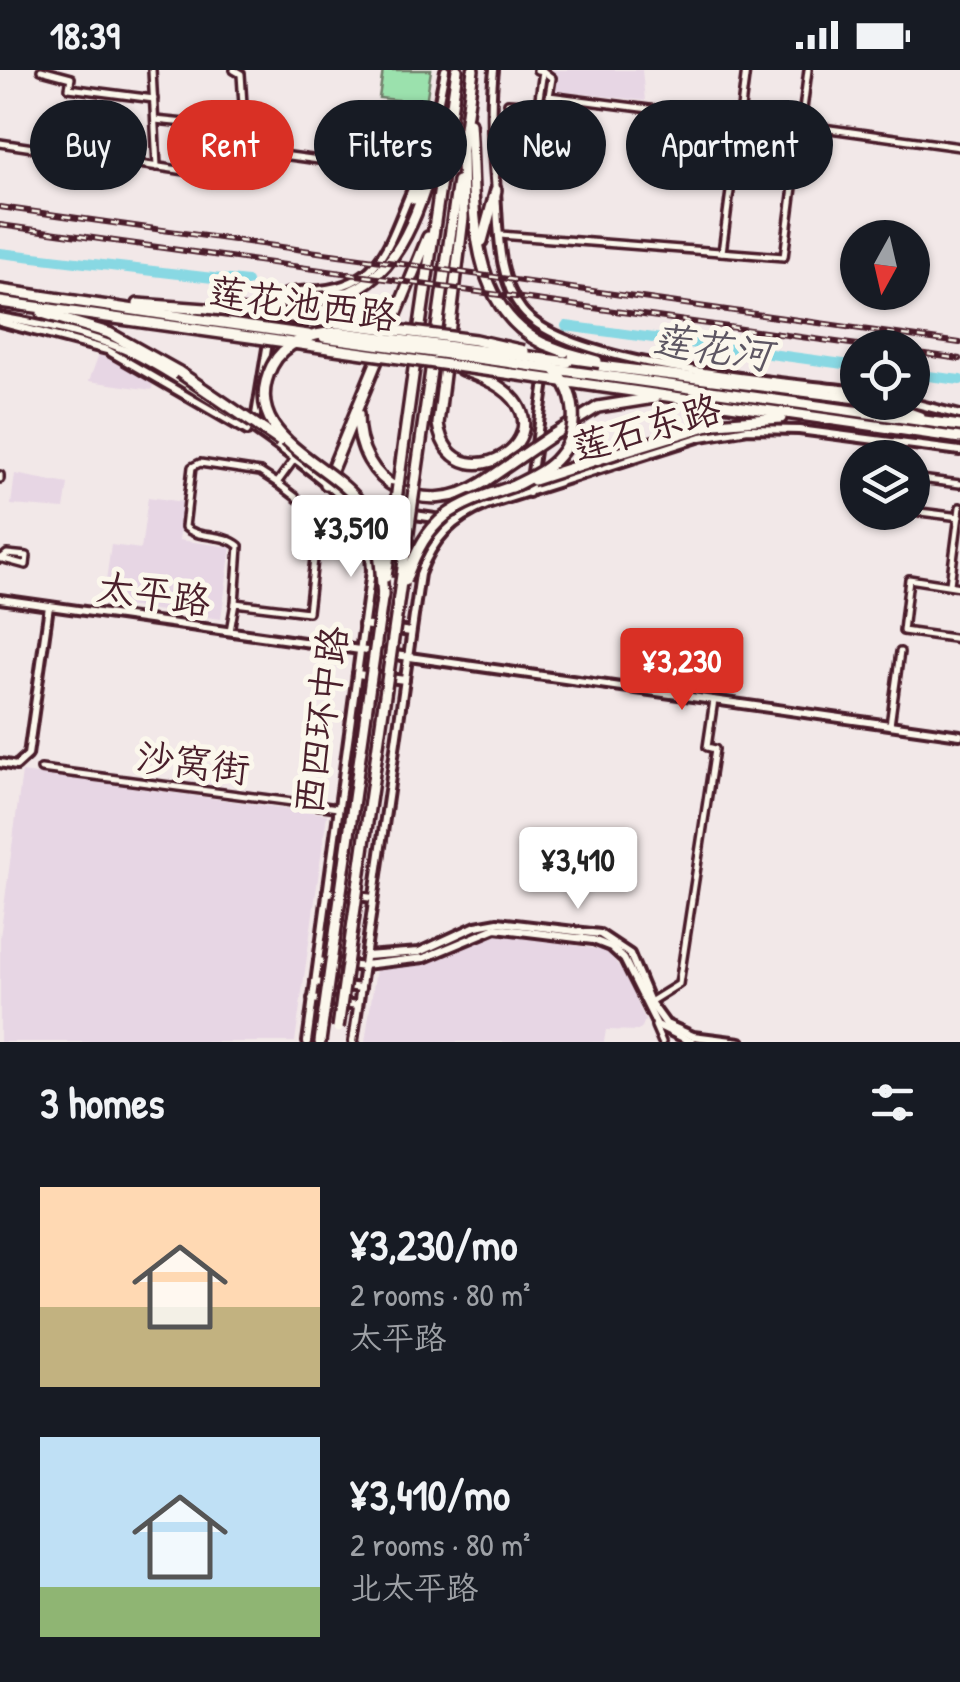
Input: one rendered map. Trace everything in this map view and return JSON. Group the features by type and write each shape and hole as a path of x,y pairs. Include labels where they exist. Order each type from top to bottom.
{"highway":[{"path":"452,100 457,70"},
{"path":"473,70 468,104 481,258 492,296 504,314 566,357"},
{"name":"西四环中路","path":"336,1042 414,490 434,398 463,218 462,153 468,104"},
{"path":"405,236 416,190"},
{"path":"85,300 214,309 259,308 329,298 372,282 405,236 421,190"},
{"path":"326,484 436,215 440,190"},
{"path":"481,258 482,236 496,190"},
{"name":"西四环中路","path":"320,1042 436,215"},
{"name":"莲花池西路","path":"0,290 85,300 201,325 445,364 598,380"},
{"path":"3,302 109,333 179,372 348,489 367,512 378,540 383,596"},
{"name":"莲花池西路","path":"3,302 598,380"},
{"path":"259,308 503,345 551,365 572,400 571,434 556,460 512,486"},
{"path":"292,449 269,416 265,390 277,359 307,337 362,333 566,357 628,369 840,392"},
{"path":"434,398 440,433 458,458 486,464 510,454 519,442 523,414 510,391 494,380 445,364"},
{"name":"莲石东路","path":"598,380 674,398 960,438"},
{"name":"莲石东路","path":"598,380 960,426"},
{"path":"361,397 358,427 364,455 392,488 419,498 446,499 484,482 588,411 612,402 674,398"},
{"path":"398,597 417,547 439,518 456,506 716,422 810,417"},
{"path":"930,420 937,422"}],"street":[{"path":"41,70 71,78 68,88 154,98"},
{"path":"152,70 157,167"},
{"path":"234,70 241,74 242,100"},
{"path":"438,100 445,70"},
{"path":"492,100 494,70"},
{"path":"538,100 540,70"},
{"path":"540,70 552,78 550,96 626,106"},
{"path":"722,252 746,70"},
{"path":"804,100 808,70"},
{"path":"155,120 167,121"},
{"path":"833,130 960,147"},
{"path":"0,143 167,168"},
{"path":"0,319 107,350 252,433 275,300 289,292 343,288 365,277 377,264 412,190"},
{"path":"350,506 455,521 528,493 552,336 513,296 500,235 496,190"},
{"path":"500,235 784,257 792,190"},
{"name":"莲石东路","path":"552,336 673,365 840,391"},
{"path":"930,407 960,415"},
{"name":"莲石东路","path":"528,493 701,437 748,429 799,430 960,451"},
{"name":"西四环中路","path":"252,433 326,484 350,506 364,528 370,551 307,1042"},
{"path":"277,483 293,461"},
{"path":"230,631 239,546 231,539 190,532 185,527 192,467 200,463 260,472 320,515 308,612 235,603"},
{"path":"930,480 960,484"},
{"path":"950,584 958,546 960,507"},
{"path":"930,513 959,517"},
{"name":"西四环中路","path":"353,1042 411,632 430,548 455,521"},
{"path":"960,587 910,578 903,631 960,639"},
{"name":"太平路","path":"0,599 408,656"},
{"path":"0,763 16,766 28,755 49,606"},
{"path":"363,626 411,632"},
{"path":"890,725 900,652"},
{"path":"408,656 960,735"},
{"path":"356,674 405,680"},
{"path":"647,1003 679,984 714,749 707,747 714,700"},
{"name":"沙窝街","path":"40,769 338,808"},
{"path":"327,892 373,898"},
{"path":"318,961 365,962 419,952 498,922 600,934 630,954 662,1042"},
{"path":"315,982 361,988"},
{"path":"312,1000 358,1005"},
{"path":"647,1003 666,1024 681,1032 740,1042"},
{"path":"652,1018 669,1034 692,1042"}],"shaded area":[{"path":"550,70 642,70 645,100 636,100 548,90"},
{"path":"99,354 153,382 152,390 89,381"},
{"path":"15,474 68,484 64,509 11,505"},
{"path":"148,497 184,502 179,540 231,547 221,619 103,603 111,545 141,549"},
{"path":"22,772 327,814 295,1042 0,1042 0,937"},
{"path":"507,933 607,951 625,974 645,1020 642,1027 638,1031 606,1030 604,1042 365,1042 376,969 421,962 482,937"}],"green space":[{"path":"383,70 431,70 426,100 379,98"}],"waterway":[{"name":"莲花河","path":"0,253 247,282"},
{"name":"莲花河","path":"566,326 840,364"},
{"name":"莲花河","path":"930,376 960,380"}],"railway":[{"path":"0,207 960,343"},
{"path":"0,225 840,343"},
{"path":"930,355 960,359"}]}
